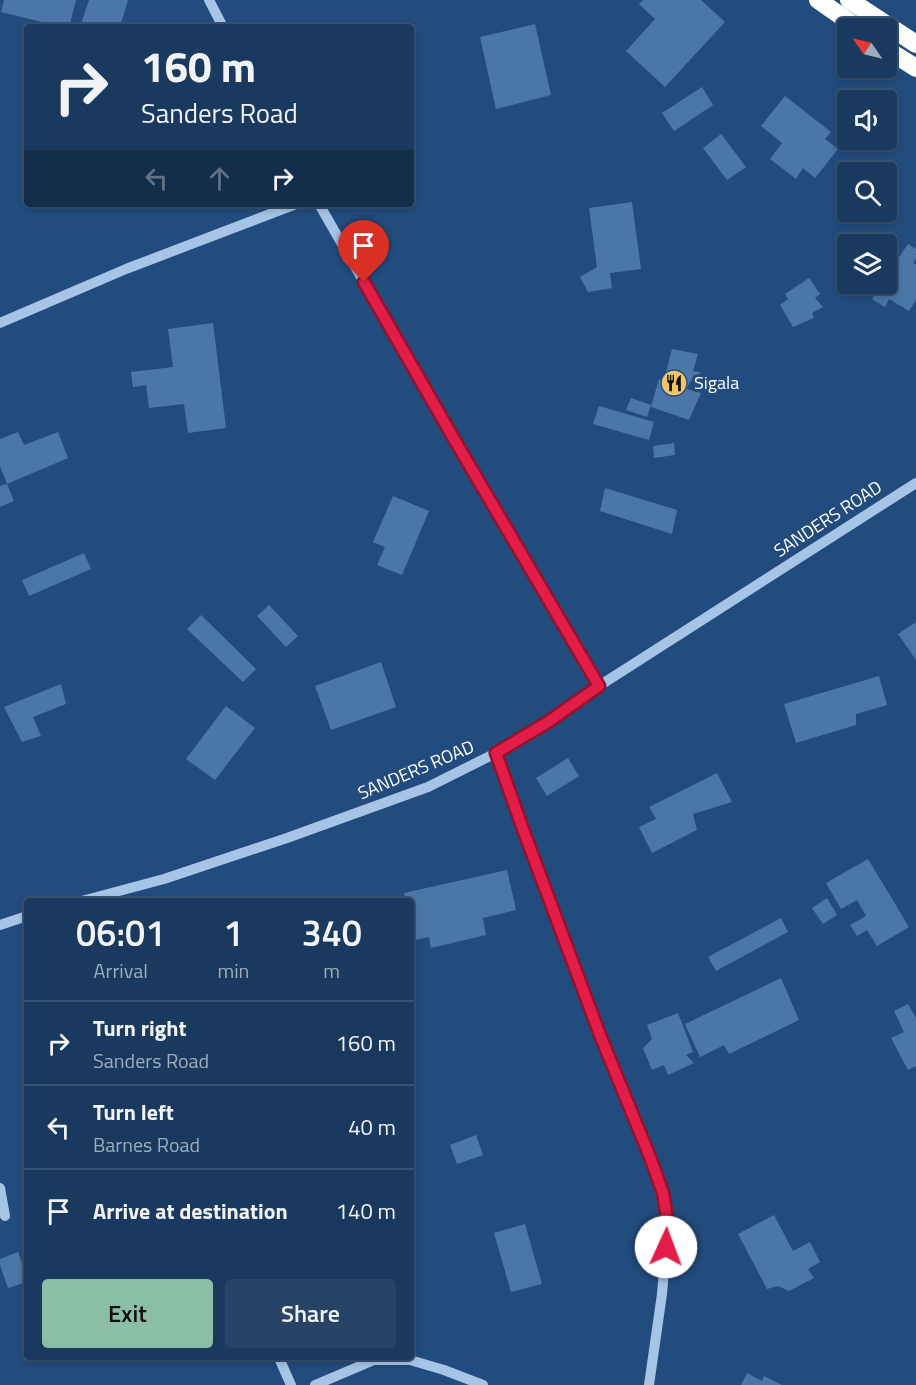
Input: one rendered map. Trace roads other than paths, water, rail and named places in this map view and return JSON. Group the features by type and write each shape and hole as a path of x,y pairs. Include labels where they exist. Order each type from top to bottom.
{"highway":[{"path":"818,0 844,18"},
{"path":"849,0 916,44"},
{"path":"897,56 916,68"}],"street":[{"path":"208,0 221,24"},
{"path":"0,323 126,269 288,207"},
{"path":"321,207 599,686"},
{"name":"SANDERS ROAD","path":"93,898 164,879 287,838 428,787 496,753 548,722 599,686 916,483"},
{"path":"496,753 600,1035 663,1193 668,1224 662,1294 648,1385"},
{"path":"0,924 24,917"},
{"path":"0,1188 5,1216"},
{"path":"280,1360 291,1385"},
{"path":"315,1385 374,1360 410,1360 483,1385"}],"place":[{"name":"Sigala","path":"674,383"}]}
